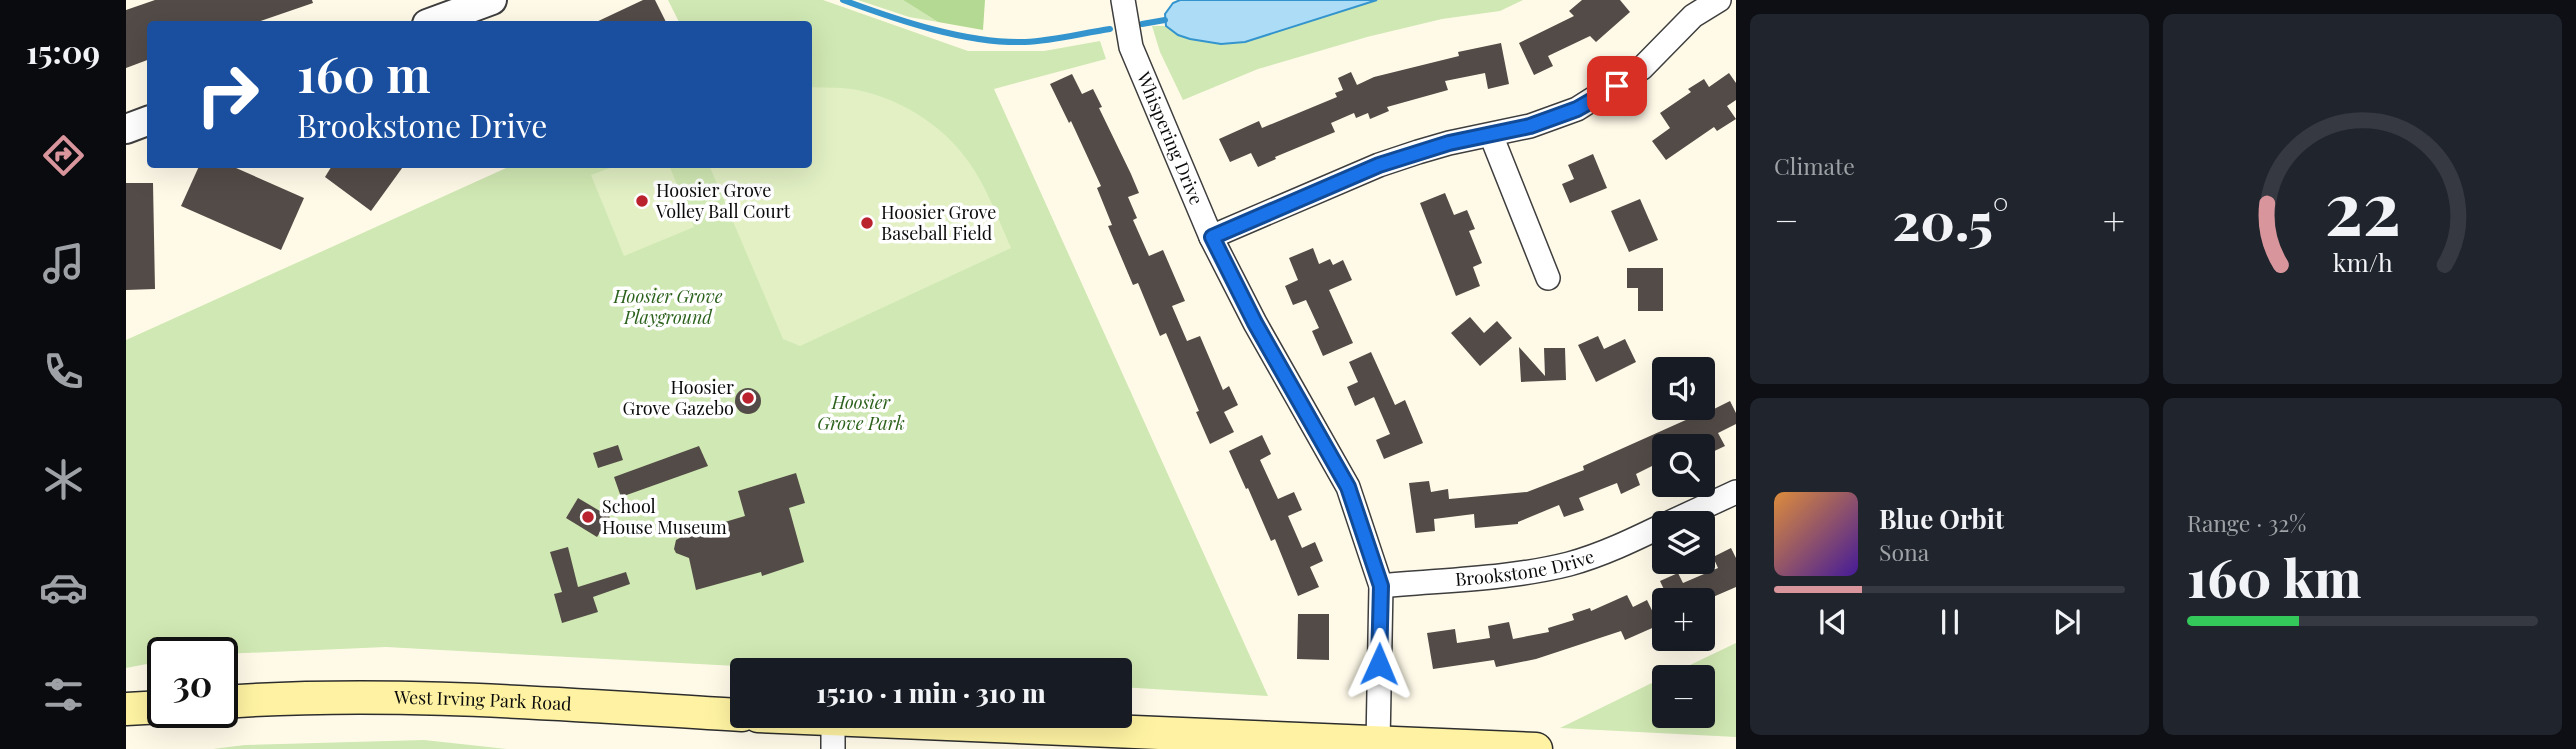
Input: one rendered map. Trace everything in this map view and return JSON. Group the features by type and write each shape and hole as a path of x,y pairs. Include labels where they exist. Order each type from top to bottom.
{"main road":[{"name":"West Irving Park Road","path":"238,701 297,697 453,699 730,714"},
{"path":"126,709 147,708"},
{"path":"808,728 833,734 1378,743 1536,749"}],"street":[{"path":"434,15 492,0"},
{"name":"Whispering Drive","path":"1123,0 1130,47 1212,237 1255,323 1348,487 1381,586 1378,743"},
{"path":"1212,237 1379,165 1449,143 1530,126 1577,109 1642,68 1693,16 1718,0"},
{"path":"126,129 147,121"},
{"path":"1491,135 1548,278"},
{"name":"Brookstone Drive","path":"1695,511 1736,492"},
{"name":"Brookstone Drive","path":"1381,586 1523,572 1568,564 1615,548 1652,531"}],"green space":[{"name":"Hoosier Grove Park","path":"668,0 823,0 968,51 1044,51 1100,41 1106,59 994,89 1268,696 1132,688 1132,658 730,658 730,666 386,647 238,653 238,637 147,637 147,664 126,668 126,340 506,168 812,168 812,21 678,21"},
{"path":"858,0 903,0 938,22 909,17"},
{"path":"903,0 985,0 983,30 938,22"},
{"path":"1377,0 1523,0 1500,11 1442,19 1367,37 1258,69 1183,100 1160,52 1152,26 1166,26 1178,35 1221,44 1245,42"},
{"name":"Hoosier Grove Baseball Field","path":"812,87 847,88 901,105 945,135 968,161 992,203 1011,248 800,346 783,339 710,168 812,168"},
{"name":"Hoosier Grove Volley Ball Court","path":"610,168 670,168 694,227 624,256 591,175"},
{"path":"1736,643 1736,737 1560,728 1652,683 1652,728 1715,728 1715,665 1690,665"},
{"path":"424,740 507,749 213,749 245,745"}],"water":[{"path":"1180,0 1377,0 1245,42 1221,44 1190,39 1178,35 1166,26 1165,14 1173,3"}],"building":[{"path":"155,0 312,0 313,3 261,21 147,21 147,60 126,68 126,10"},
{"path":"643,0 655,0 666,21 598,21"},
{"path":"1582,0 1620,0 1630,12 1596,42 1590,36 1548,56 1553,66 1534,75 1519,43 1574,16 1569,11"},
{"path":"1501,43 1509,84 1488,89 1485,73 1445,81 1448,90 1387,107 1389,111 1370,119 1368,113 1356,118 1354,113 1331,123 1335,132 1258,167 1251,153 1230,162 1219,139 1259,121 1262,128 1337,97 1335,93 1343,90 1338,78 1351,72 1357,85 1374,77 1459,56 1458,52"},
{"path":"1729,73 1736,83 1736,100 1727,106 1736,119 1717,131 1714,127 1666,160 1652,141 1670,128 1660,113 1691,92 1688,89 1704,79 1709,87"},
{"path":"1072,74 1082,94 1093,89 1102,107 1099,108 1131,174 1139,193 1128,197 1137,218 1133,220 1149,256 1163,250 1185,301 1172,306 1187,341 1200,336 1223,390 1229,386 1238,405 1224,412 1234,432 1210,444 1166,333 1160,336 1138,283 1133,285 1108,226 1112,225 1097,188 1101,186 1071,121 1069,123 1050,84"},
{"path":"1593,154 1607,188 1570,203 1562,184 1574,179 1568,165"},
{"path":"198,168 236,168 304,198 281,250 181,206"},
{"path":"331,168 402,168 371,211 325,177"},
{"path":"126,183 153,183 155,289 126,290"},
{"path":"1445,193 1454,215 1467,210 1475,229 1469,231 1482,263 1473,267 1480,286 1456,296 1420,203"},
{"path":"1640,199 1658,240 1629,252 1611,211"},
{"path":"1313,248 1319,264 1330,259 1333,265 1343,260 1352,280 1329,290 1353,343 1323,356 1312,331 1319,328 1306,300 1293,305 1285,286 1298,280 1289,258"},
{"path":"1627,268 1663,268 1663,311 1638,311 1638,288 1627,288"},
{"path":"1470,317 1484,333 1497,321 1512,338 1480,366 1451,333"},
{"path":"1598,336 1604,349 1625,339 1636,362 1596,382 1578,345"},
{"path":"1519,347 1545,376 1544,348 1565,348 1566,380 1521,382"},
{"path":"1371,352 1395,405 1405,400 1423,443 1384,459 1376,440 1390,434 1374,397 1355,406 1347,387 1358,382 1349,362"},
{"name":"Hoosier Grove Gazebo","path":"748,388 757,392 761,401 757,410 748,414 739,410 735,401 739,392"},
{"path":"1730,401 1736,413 1736,424 1718,433 1725,446 1715,451 1715,434 1654,434 1686,420 1715,420 1715,408"},
{"path":"1262,435 1271,454 1260,460 1278,499 1294,492 1302,510 1288,516 1302,548 1315,542 1323,561 1310,567 1319,587 1298,596 1275,539 1271,541 1229,451"},
{"path":"1652,435 1652,466 1636,474 1640,485 1621,494 1617,483 1579,498 1584,510 1564,517 1559,505 1518,524 1475,528 1474,514 1434,519 1435,531 1416,533 1409,483 1429,481 1431,492 1448,489 1449,499 1527,492 1584,470 1583,466"},
{"path":"618,445 623,460 598,468 593,453"},
{"path":"699,446 708,466 621,497 614,477"},
{"path":"796,473 805,503 789,508 804,562 762,576 761,572 696,590 689,558 676,553 676,540 691,532 745,516 738,491"},
{"name":"School House Museum","path":"578,498 610,517 597,537 566,518"},
{"path":"568,547 578,587 626,572 630,584 593,597 598,612 562,623 554,594 562,592 550,552"},
{"path":"1731,548 1736,558 1736,587 1715,596 1715,588 1663,588 1660,581 1676,574 1678,574 1683,583 1704,574 1715,574 1715,569 1718,568 1715,556"},
{"path":"1627,595 1633,607 1647,600 1652,610 1652,628 1625,640 1621,631 1536,659 1496,667 1494,660 1433,669 1427,633 1455,629 1457,643 1490,638 1488,626 1509,622 1513,639 1549,632 1548,628 1574,620 1572,614 1590,608 1591,611"},
{"path":"1298,614 1329,614 1329,660 1297,659"}],"waterway":[{"path":"843,0 909,23 956,35 1003,42 1057,39 1110,29"},
{"path":"1142,24 1165,20"}],"place":[{"name":"Hoosier Grove Volley Ball Court","path":"642,201"},
{"name":"Hoosier Grove Baseball Field","path":"867,223"},
{"name":"Hoosier Grove Gazebo","path":"748,398"},
{"name":"School House Museum","path":"588,517"}],"route":[{"path":"1379,664 1381,586 1348,487 1255,323 1212,237 1379,165 1449,143 1530,126 1577,109 1617,86"}],"park label":[{"name":"Hoosier Grove Playground","path":"668,307"}]}
